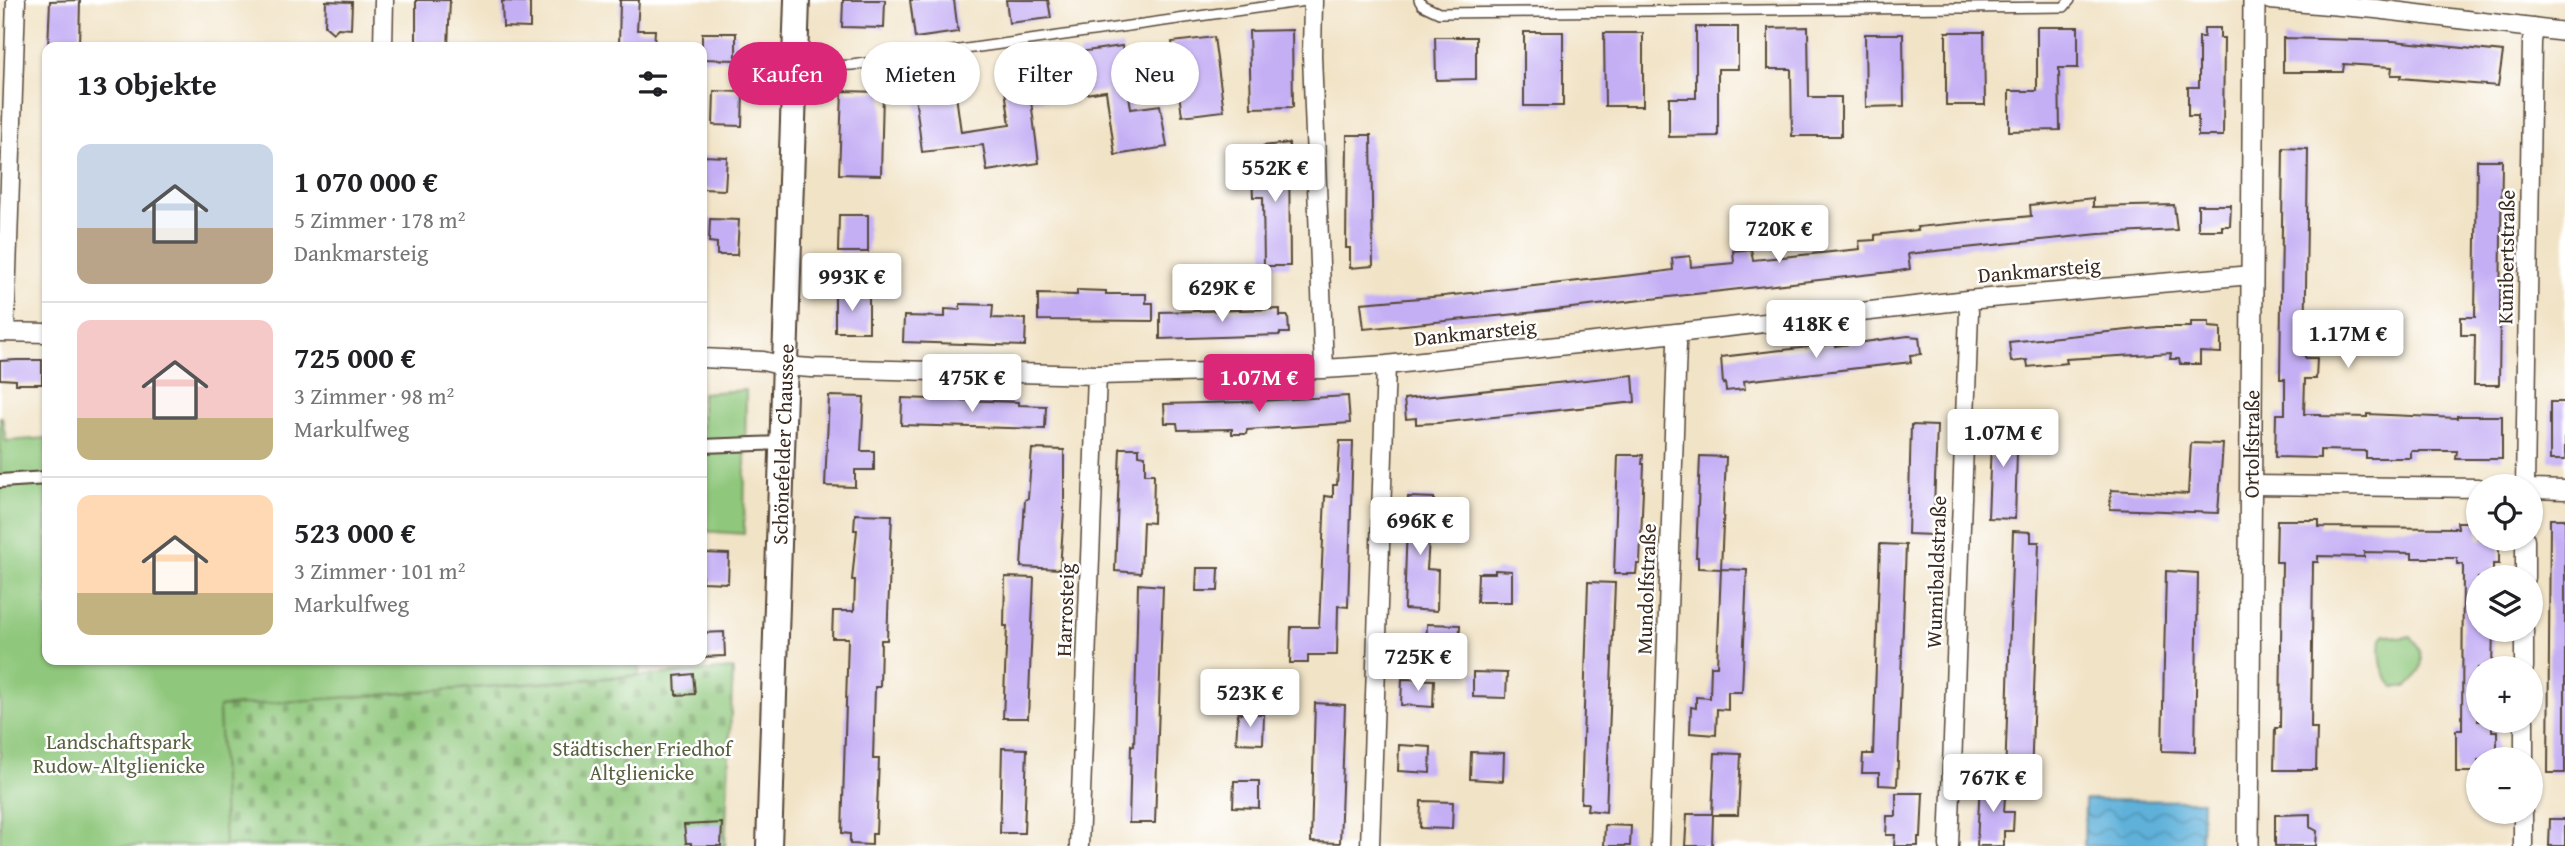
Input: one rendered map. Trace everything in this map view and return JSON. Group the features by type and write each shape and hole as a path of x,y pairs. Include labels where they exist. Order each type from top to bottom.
{"main road":[{"name":"Schönefelder Chaussee","path":"796,42 797,0"},
{"name":"Schönefelder Chaussee","path":"769,846 794,105"}],"street":[{"path":"16,0 2,332 42,333"},
{"path":"383,42 384,0"},
{"path":"1314,0 1312,55 1324,369"},
{"name":"Ortolfstraße","path":"2248,846 2254,0"},
{"path":"2270,0 2376,9 2565,32"},
{"name":"Kunibertstraße","path":"2525,474 2534,29"},
{"name":"Dankmarsteig","path":"707,358 763,361 784,366 1097,375 1324,369 1386,365 1676,334 1967,300 2251,275"},
{"name":"Wunnibaldstraße","path":"1949,846 1969,312 1967,300"},
{"name":"Mundolfstraße","path":"1660,846 1676,334"},
{"path":"1370,846 1386,365"},
{"name":"Harrosteig","path":"1079,846 1097,375"},
{"path":"707,446 782,443"},
{"path":"0,481 42,478"},
{"path":"2250,485 2466,488"},
{"path":"2543,489 2565,490"},
{"path":"2523,824 2523,846"}],"lane":[{"path":"847,65 1314,0"},
{"path":"1419,0 1422,5 1439,13 2064,7 2070,0"}],"green space":[{"path":"746,390 744,534 707,531 707,393"},
{"name":"Landschaftspark Rudow-Altglienicke","path":"0,417 6,441 42,438 42,665 640,665 639,675 219,707 225,846 0,846"},
{"path":"2385,634 2398,638 2411,636 2420,650 2420,668 2407,687 2395,687 2383,671 2380,645"},
{"name":"Städtischer Friedhof Altglienicke","path":"733,669 725,846 225,846 219,707"}],"water":[{"path":"2085,800 2202,801 2201,846 2084,846"}],"building":[{"path":"80,0 79,42 48,42 50,1"},
{"path":"416,0 450,0 448,42 416,42"},
{"path":"620,0 639,0 637,30 655,30 654,42 619,42"},
{"path":"843,0 885,0 884,28 842,27"},
{"path":"910,0 954,0 958,32 915,38"},
{"path":"1006,0 1048,0 1051,18 1009,23"},
{"path":"326,1 352,2 351,29 338,28 333,33 325,26"},
{"path":"502,1 530,2 530,28 503,27"},
{"path":"1696,27 1738,27 1738,69 1718,69 1718,136 1669,137 1669,98 1696,98"},
{"path":"1808,27 1809,97 1841,97 1841,136 1792,136 1791,69 1768,69 1768,28"},
{"path":"2037,27 2078,27 2078,68 2059,68 2060,130 2009,131 2009,91 2037,91"},
{"path":"2204,28 2220,28 2220,38 2224,38 2223,136 2198,136 2198,116 2188,116 2188,87 2199,87 2199,37 2204,37"},
{"path":"1292,30 1293,107 1251,108 1249,31"},
{"path":"1524,32 1563,32 1563,106 1524,106"},
{"path":"1946,32 1984,32 1985,105 1946,105"},
{"path":"702,33 736,33 736,42 728,42 728,60 707,59 707,42 702,42"},
{"path":"1604,33 1643,33 1643,106 1605,106"},
{"path":"1865,34 1903,34 1904,106 1866,107"},
{"path":"1214,37 1224,111 1182,116 1181,105 1199,105 1199,42 1172,42"},
{"path":"1435,37 1476,37 1476,79 1436,80"},
{"path":"2283,38 2393,41 2503,52 2498,86 2400,78 2401,75 2391,75 2392,67 2344,64 2343,72 2283,72"},
{"path":"1111,48 1111,105 1130,105 1131,109 1160,105 1167,147 1115,155 1106,91 1097,92 1097,49"},
{"path":"714,91 728,91 728,105 743,105 742,126 713,125"},
{"path":"847,91 861,91 861,105 883,105 881,175 839,174 841,105 847,105"},
{"path":"916,105 957,105 961,132 1010,125 1007,105 1032,105 1039,163 987,171 983,145 922,152"},
{"path":"1347,135 1371,135 1373,266 1350,268 1350,248 1346,248"},
{"path":"1289,143 1290,266 1264,266 1263,197 1253,197 1252,176 1263,177 1263,146"},
{"path":"2283,148 2308,149 2305,358 2317,358 2316,379 2305,379 2304,414 2457,418 2502,416 2502,459 2456,459 2457,451 2411,451 2411,458 2366,458 2366,451 2320,450 2320,458 2275,457 2276,414 2285,414 2285,379 2280,379"},
{"path":"707,156 727,157 725,190 707,189"},
{"path":"2477,160 2502,160 2499,385 2474,385 2475,335 2461,335 2461,317 2475,317"},
{"path":"2093,198 2093,207 2174,205 2177,230 2099,234 1908,254 1910,269 1899,271 1364,329 1361,303 1673,270 1672,258 1690,256 1691,267 1734,263 1733,251 1751,249 1753,260 1860,249 1859,241 1875,240 1875,235 1918,230 1917,227 2031,216 2030,205"},
{"path":"2198,205 2231,205 2230,226 2222,226 2222,230 2198,230"},
{"path":"839,215 868,215 868,252 838,252"},
{"path":"710,219 739,220 737,255 717,255 717,243 709,242"},
{"path":"867,267 885,268 885,285 866,284"},
{"path":"1077,290 1106,291 1106,294 1146,294 1146,303 1153,303 1153,321 1038,320 1038,294 1077,295"},
{"path":"835,293 869,294 869,332 835,332"},
{"path":"960,304 993,305 992,318 1026,319 1025,346 903,342 904,316 945,317 945,309 960,310"},
{"path":"1280,309 1280,316 1288,316 1289,333 1160,339 1160,312"},
{"path":"2191,322 2209,322 2209,327 2221,328 2221,353 2200,352 2200,364 2180,364 2179,359 2170,359 2171,353 2066,359 2067,363 2028,367 2027,360 2011,362 2009,342 2157,327 2191,327"},
{"path":"1908,336 1919,337 1921,354 1910,355 1911,362 1744,381 1745,389 1726,391 1725,383 1723,384 1721,357"},
{"path":"42,360 42,384 16,384 16,380 0,379 0,361"},
{"path":"1633,375 1635,402 1437,423 1416,424 1416,418 1406,419 1404,399"},
{"path":"829,396 864,397 861,451 874,451 874,470 855,470 855,487 825,486"},
{"path":"1348,396 1350,423 1247,430 1246,434 1232,434 1232,429 1178,430 1177,423 1165,423 1164,404"},
{"path":"902,398 1018,402 1018,405 1046,406 1045,429 901,425"},
{"path":"2550,402 2565,402 2565,460 2550,460"},
{"path":"1992,418 2018,419 2015,519 1988,518"},
{"path":"1911,425 1937,426 1933,535 1908,534"},
{"path":"1340,441 1353,441 1348,607 1338,606 1337,655 1308,655 1308,663 1290,663 1291,627 1319,627 1325,496 1333,497 1333,485 1337,485"},
{"path":"2191,443 2223,444 2218,513 2110,509 2111,490 2188,494"},
{"path":"1120,448 1139,448 1139,455 1145,456 1145,474 1154,474 1153,523 1143,522 1141,573 1115,571"},
{"path":"1032,449 1064,450 1060,569 1021,567 1025,500 1028,498"},
{"path":"1618,455 1643,455 1640,564 1637,564 1636,574 1614,574"},
{"path":"1700,456 1726,457 1721,569 1698,568 1696,557"},
{"path":"1408,497 1434,498 1433,539 1429,539 1427,569 1438,570 1437,611 1404,609"},
{"path":"855,514 892,515 887,640 881,640 880,687 875,687 873,759 879,759 876,834 872,834 872,845 850,844 850,834 842,833 848,638 832,638 833,611 854,611 855,580 852,580 857,530 854,530"},
{"path":"2550,519 2565,519 2565,773 2548,773"},
{"path":"2277,520 2319,520 2319,527 2458,528 2457,522 2466,522 2466,551 2499,551 2499,564 2466,565 2466,642 2493,642 2492,656 2466,656 2466,733 2497,733 2497,747 2466,747 2466,772 2456,772 2456,730 2462,730 2463,564 2457,564 2457,558 2412,558 2412,553 2364,552 2364,557 2318,556 2318,562 2313,562 2311,728 2317,728 2316,770 2274,770 2275,728 2280,728 2282,562 2276,562"},
{"path":"2013,531 2031,532 2031,542 2039,542 2031,781 2005,780"},
{"path":"1880,544 1906,545 1897,786 1879,785 1879,773 1862,773 1863,754 1873,754"},
{"path":"707,553 729,554 728,583 707,582"},
{"path":"1197,568 1219,568 1218,591 1196,591"},
{"path":"1721,569 1747,570 1742,692 1728,692 1728,710 1717,709 1716,735 1690,733 1691,707 1696,708 1696,697 1710,698 1711,666 1717,666"},
{"path":"1495,570 1512,571 1512,602 1477,602 1478,573 1495,573"},
{"path":"2166,571 2198,573 2195,752 2162,751"},
{"path":"1005,577 1034,578 1028,718 1003,718 1007,626 1004,626"},
{"path":"1588,582 1615,583 1606,812 1587,810 1588,803 1581,803"},
{"path":"1138,584 1163,586 1155,823 1129,823"},
{"path":"1427,624 1460,625 1459,653 1426,651"},
{"path":"724,632 725,656 707,657 707,633"},
{"path":"1473,672 1507,673 1506,698 1473,697"},
{"path":"693,674 695,694 676,695 675,676"},
{"path":"1402,679 1434,680 1433,707 1401,705"},
{"path":"1315,703 1345,705 1340,843 1311,842"},
{"path":"1238,713 1264,714 1263,744 1236,743"},
{"path":"1399,745 1431,747 1430,773 1398,771"},
{"path":"1002,748 1027,749 1024,833 1000,833"},
{"path":"1471,752 1504,753 1503,781 1470,779"},
{"path":"1715,753 1741,754 1738,815 1713,815 1712,846 1685,846 1687,814 1712,814"},
{"path":"1980,779 2006,780 2004,812 2014,812 2013,831 2004,831 2004,846 1977,846"},
{"path":"1234,781 1259,781 1259,808 1233,807"},
{"path":"1896,793 1923,793 1921,837 1918,837 1918,846 1894,846 1895,835 1886,835 1887,816 1896,816"},
{"path":"1421,801 1453,802 1452,829 1420,828"},
{"path":"2310,814 2310,827 2317,831 2316,846 2275,846 2275,815"},
{"path":"2550,819 2565,819 2565,846 2549,846"},
{"path":"722,823 721,846 691,846 691,843 686,843 684,825"},
{"path":"1605,825 1631,826 1630,846 1604,846"}]}
